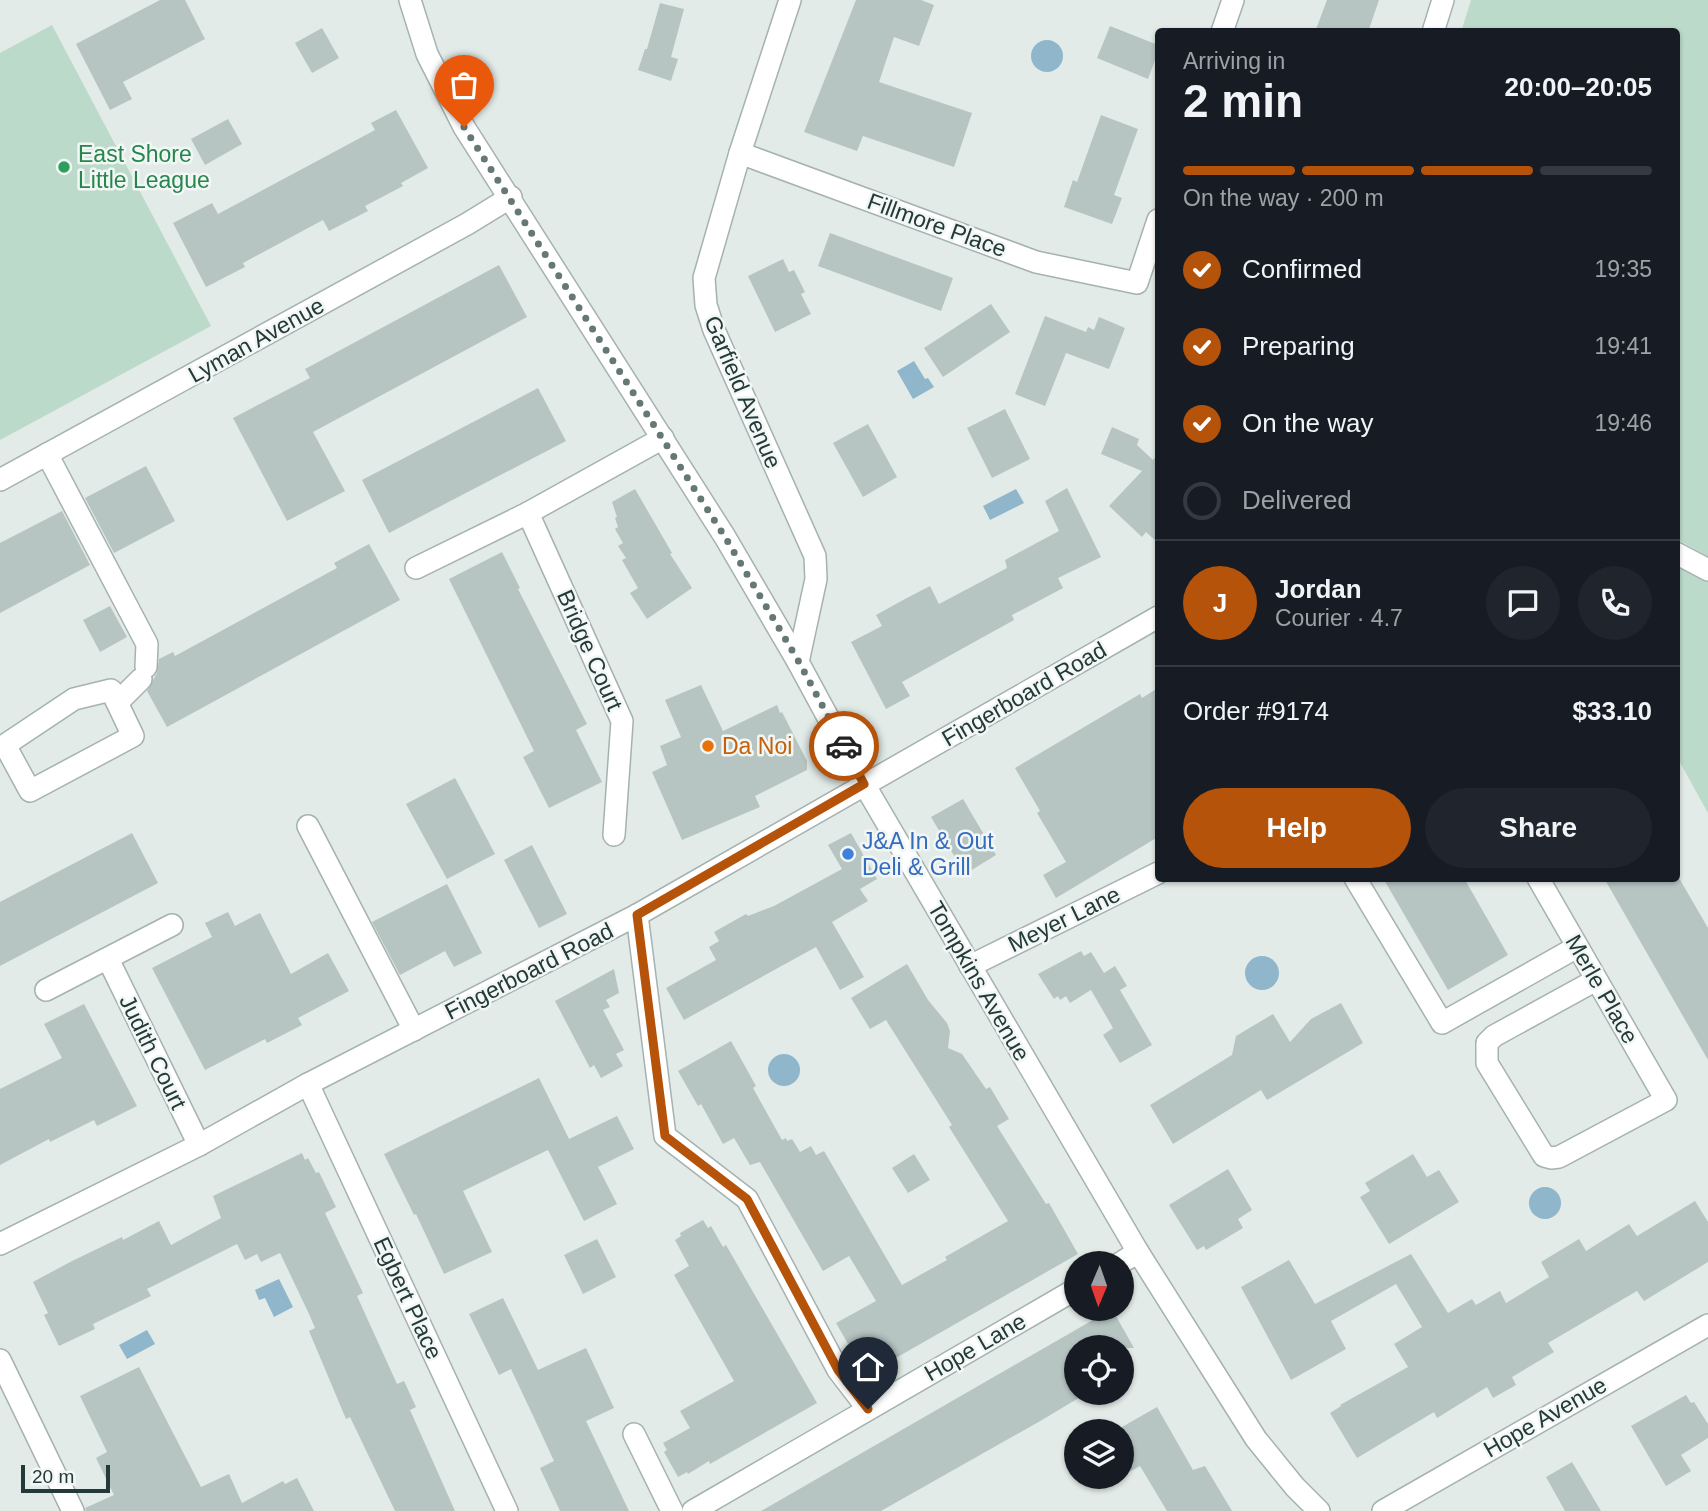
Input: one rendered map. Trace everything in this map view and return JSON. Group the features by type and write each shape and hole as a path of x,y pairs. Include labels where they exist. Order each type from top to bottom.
{"street":[{"name":"Tompkins Avenue","path":"410,0 417,26 440,83 492,170 505,201 567,286 725,537 799,662 864,784 1138,1252 1256,1439 1319,1511"},
{"name":"Garfield Avenue","path":"790,0 740,153 704,278 706,305 714,330 815,556 816,579 799,662"},
{"path":"1223,28 1233,0"},
{"path":"1434,28 1443,0"},
{"name":"Fillmore Place","path":"740,153 1036,262 1137,283 1155,229"},
{"name":"Lyman Avenue","path":"0,480 505,201"},
{"path":"416,568 528,513 663,438"},
{"path":"47,454 147,644 143,673 118,702"},
{"name":"Bridge Court","path":"528,513 622,721 614,835"},
{"path":"1680,555 1708,570"},
{"name":"Fingerboard Road","path":"0,1244 199,1145 309,1084 637,915 1155,619"},
{"path":"111,690 118,702 133,736 30,791 5,745 74,699 111,690"},
{"path":"308,826 414,1030"},
{"name":"Meyer Lane","path":"970,966 1155,874"},
{"path":"1357,882 1442,1023 1577,947"},
{"name":"Merle Place","path":"1540,882 1666,1100 1559,1157 1551,1158 1544,1156 1487,1063 1488,1043 1494,1036 1596,980"},
{"path":"637,915 665,1136 747,1199 838,1370 868,1409"},
{"path":"46,990 172,925"},
{"name":"Judith Court","path":"108,959 199,1145"},
{"name":"Egbert Place","path":"309,1084 508,1511"},
{"path":"1134,1255 1138,1252"},
{"name":"Hope Lane","path":"693,1511 1064,1296"},
{"name":"Hope Avenue","path":"1382,1511 1708,1325"},
{"path":"0,1360 72,1511"},
{"path":"634,1434 672,1511"}],"green space":[{"path":"1471,0 1708,0 1708,557 1680,541 1680,28 1462,28"},
{"name":"East Shore Little League","path":"52,25 211,326 0,440 0,53"},
{"path":"1680,564 1708,576 1708,813 1680,762"}],"water":[{"path":"1047,40 1058,45 1063,56 1058,67 1047,72 1036,67 1031,56 1036,45"},
{"path":"914,361 925,379 928,378 934,387 913,399 897,371"},
{"path":"1016,489 1024,503 990,520 983,506"},
{"path":"1262,956 1274,961 1279,973 1274,985 1262,990 1250,985 1245,973 1250,961"},
{"path":"784,1054 795,1059 800,1070 795,1081 784,1086 773,1081 768,1070 773,1059"},
{"path":"1545,1187 1556,1192 1561,1203 1556,1214 1545,1219 1534,1214 1529,1203 1534,1192"},
{"path":"279,1279 293,1307 274,1317 265,1298 259,1300 255,1290"},
{"path":"147,1330 155,1344 127,1359 119,1345"}],"building":[{"path":"160,0 185,0 205,39 123,82 132,99 110,110 76,44"},
{"path":"856,0 921,0 934,5 919,46 894,37 879,82 972,113 954,167 863,136 857,151 804,132"},
{"path":"1327,0 1379,0 1369,28 1316,28"},
{"path":"660,3 684,9 671,57 678,59 671,81 638,70"},
{"path":"1110,26 1155,44 1155,60 1148,79 1097,58"},
{"path":"322,28 339,58 312,73 295,43"},
{"path":"396,110 428,168 401,183 403,186 365,206 368,211 329,231 323,220 243,263 245,267 206,287 173,223 212,203 218,214 375,130 371,123"},
{"path":"1101,115 1138,129 1114,195 1122,198 1112,224 1064,207 1073,180 1077,182"},
{"path":"228,119 242,144 205,165 191,139"},
{"path":"830,233 953,278 941,311 818,266"},
{"path":"783,259 789,272 794,270 805,292 801,294 811,314 775,332 748,276"},
{"path":"499,265 527,317 313,432 345,491 287,521 233,418 310,378 305,369"},
{"path":"991,304 1010,332 943,377 924,348"},
{"path":"1045,316 1086,332 1088,327 1094,330 1099,317 1125,328 1109,369 1066,353 1045,406 1015,394"},
{"path":"538,388 566,441 389,533 362,480"},
{"path":"1005,409 1030,459 992,478 967,428"},
{"path":"868,424 897,477 863,497 833,443"},
{"path":"1112,427 1139,439 1137,445 1153,460 1155,458 1155,540 1146,532 1142,537 1109,506 1142,471 1101,454"},
{"path":"146,466 175,521 114,553 85,498"},
{"path":"1067,488 1101,557 1058,578 1063,588 1012,615 1014,620 902,682 910,696 886,709 851,642 882,626 876,615 905,599 930,586 939,604 1007,568 1005,560 1059,531 1045,501"},
{"path":"635,489 672,553 670,554 692,588 647,619 630,593 638,588 622,560 626,558 618,546 623,543 615,529 618,527 617,517 612,502"},
{"path":"62,511 90,565 0,613 0,543"},
{"path":"369,544 400,600 167,727 147,691 157,673 159,659 173,652 175,656 337,568 334,563"},
{"path":"502,552 587,724 576,730 602,782 549,808 523,757 534,751 449,579"},
{"path":"110,606 127,637 100,652 83,620"},
{"path":"701,685 723,731 777,705 807,761 807,770 755,796 760,807 682,840 652,772 667,765 660,746 681,737 665,700"},
{"path":"1155,690 1155,839 1056,898 1043,875 1066,862 1037,813 1040,811 1015,768 1140,694 1142,698"},
{"path":"455,778 495,854 447,879 406,804"},
{"path":"963,799 996,855 970,871 961,856 956,859 931,817"},
{"path":"132,833 158,883 0,966 0,902"},
{"path":"851,833 877,879 860,889 868,901 832,922 864,977 840,990 816,947 684,1020 666,988 716,960 709,947 719,941 714,932 746,914 748,916 774,906 842,869 828,845"},
{"path":"532,845 567,914 539,928 504,860"},
{"path":"1680,880 1708,928 1708,1060 1606,882 1680,882"},
{"path":"1385,882 1466,882 1508,955 1448,990"},
{"path":"447,884 482,953 454,967 445,951 400,975 372,922"},
{"path":"228,912 235,926 260,913 291,974 328,953 349,991 298,1018 302,1025 267,1043 265,1039 205,1070 152,968 212,937 205,923"},
{"path":"1081,951 1084,956 1091,952 1104,973 1115,966 1127,986 1120,990 1152,1045 1120,1063 1103,1035 1113,1028 1091,990 1070,1003 1066,996 1060,1000 1058,996 1054,999 1038,974"},
{"path":"907,964 928,1000 947,1023 950,1031 948,1048 962,1054 986,1089 990,1087 1009,1119 997,1126 1046,1204 1049,1203 1076,1251 1064,1251 1064,1262 866,1375 836,1323 876,1301 849,1256 823,1271 760,1162 750,1165 734,1138 723,1144 701,1104 698,1106 678,1071 731,1041 782,1140 792,1139 800,1152 811,1146 816,1155 824,1151 902,1285 1008,1221 886,1020 870,1029 851,998"},
{"path":"614,969 619,993 606,1000 610,1007 603,1010 624,1050 616,1054 623,1066 601,1078 594,1065 590,1068 555,1001"},
{"path":"1341,1003 1363,1043 1267,1100 1261,1090 1173,1144 1150,1105 1232,1055 1236,1036 1273,1014 1290,1042 1311,1019"},
{"path":"84,1004 137,1106 97,1126 94,1120 50,1142 49,1139 0,1165 0,1089 62,1058 44,1024"},
{"path":"539,1078 569,1139 617,1116 634,1149 598,1167 617,1204 584,1221 548,1150 463,1191 492,1252 444,1274 384,1154"},
{"path":"302,1153 316,1173 319,1172 336,1207 325,1213 363,1293 357,1296 397,1384 404,1381 416,1407 410,1410 455,1511 395,1511 350,1417 346,1419 309,1331 315,1328 280,1253 261,1262 257,1254 245,1260 237,1244 147,1289 151,1296 93,1324 95,1329 59,1346 44,1315 48,1313 33,1282 159,1221 171,1245 221,1218 213,1196"},
{"path":"914,1154 930,1180 908,1193 892,1168"},
{"path":"1413,1154 1427,1177 1439,1170 1459,1202 1389,1244 1360,1197 1370,1191 1365,1183"},
{"path":"1228,1169 1252,1210 1238,1219 1243,1228 1206,1250 1204,1246 1197,1250 1169,1205"},
{"path":"1695,1201 1708,1222 1708,1262 1644,1301 1637,1291 1548,1343 1554,1352 1512,1377 1516,1385 1493,1398 1487,1387 1437,1418 1434,1412 1357,1458 1330,1413 1408,1367 1394,1344 1422,1327 1396,1284 1331,1321 1346,1349 1291,1380 1241,1287 1289,1260 1315,1304 1411,1254 1448,1313 1472,1299 1476,1305 1500,1291 1506,1303 1549,1277 1541,1262 1579,1239 1586,1251 1629,1224 1637,1236"},
{"path":"703,1220 708,1228 711,1226 723,1247 726,1245 817,1403 710,1464 709,1461 678,1477 664,1452 667,1450 663,1443 690,1428 680,1411 734,1381 674,1275 689,1266 675,1240 681,1236 680,1233"},
{"path":"597,1239 616,1277 583,1294 564,1255"},
{"path":"503,1298 538,1370 586,1348 614,1408 586,1421 629,1511 560,1511 540,1468 554,1461 511,1369 499,1375 469,1314"},
{"path":"1091,1321 1119,1321 1127,1335 1067,1335"},
{"path":"1064,1337 1064,1405 1067,1405 1042,1420 881,1511 761,1511"},
{"path":"139,1367 201,1487 229,1474 242,1503 283,1481 285,1484 297,1478 314,1511 86,1511 85,1508 114,1495 96,1458 107,1452 80,1396"},
{"path":"1686,1395 1691,1403 1694,1402 1708,1424 1708,1438 1681,1455 1691,1471 1666,1486 1631,1426"},
{"path":"1157,1407 1193,1470 1205,1466 1232,1511 1167,1511 1140,1466 1134,1469 1134,1420"},
{"path":"1572,1462 1601,1511 1565,1511 1546,1477"}],"way so far":[{"path":"464,127 725,537 799,662 844,746"}],"place":[{"name":"East Shore Little League","path":"64,167"},
{"name":"Da Noi","path":"708,746"},
{"name":"J&A In & Out Deli & Grill","path":"848,854"}],"route":[{"path":"844,746 864,784 637,915 665,1136 747,1199 838,1370 868,1409"}]}
